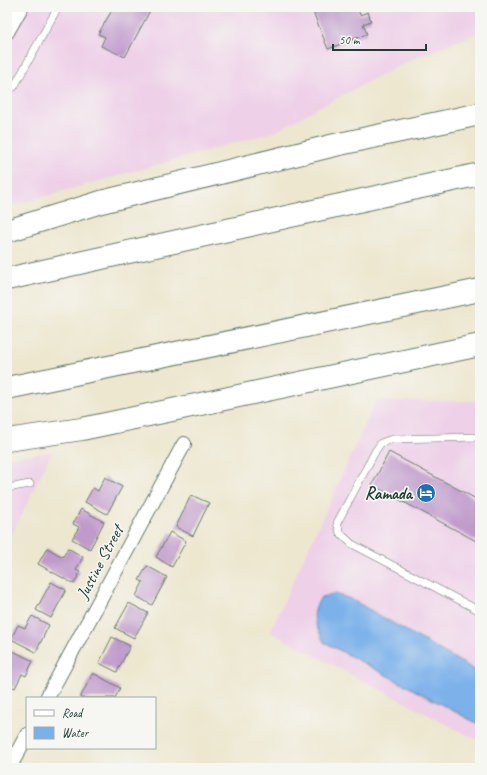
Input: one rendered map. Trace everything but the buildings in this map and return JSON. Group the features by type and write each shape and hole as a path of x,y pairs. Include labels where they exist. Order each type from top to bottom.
{"highway":[{"path":"7,230 109,200 335,145 478,113"},
{"path":"7,279 480,174"},
{"path":"7,388 480,290"},
{"path":"7,440 82,429 480,346"}],"street":[{"path":"7,32 21,7"},
{"name":"Justine Street","path":"48,697 184,444"},
{"path":"9,768 26,737"}],"lane":[{"path":"7,83 14,87 58,7"},
{"path":"480,437 392,439 381,443 337,524 340,533 352,544 480,611"},
{"path":"7,488 30,484"}],"shaded area":[{"path":"7,7 480,7 480,32 413,59 308,113 277,131 7,207"},
{"path":"376,401 480,401 480,673 351,599 335,594 324,642 480,725 480,742 270,632"},
{"path":"52,452 7,545 7,458"}],"water":[{"path":"335,594 351,599 480,673 480,725 324,642 316,625 314,615 315,610 321,597"}],"place":[{"name":"Ramada","path":"426,493"}]}
